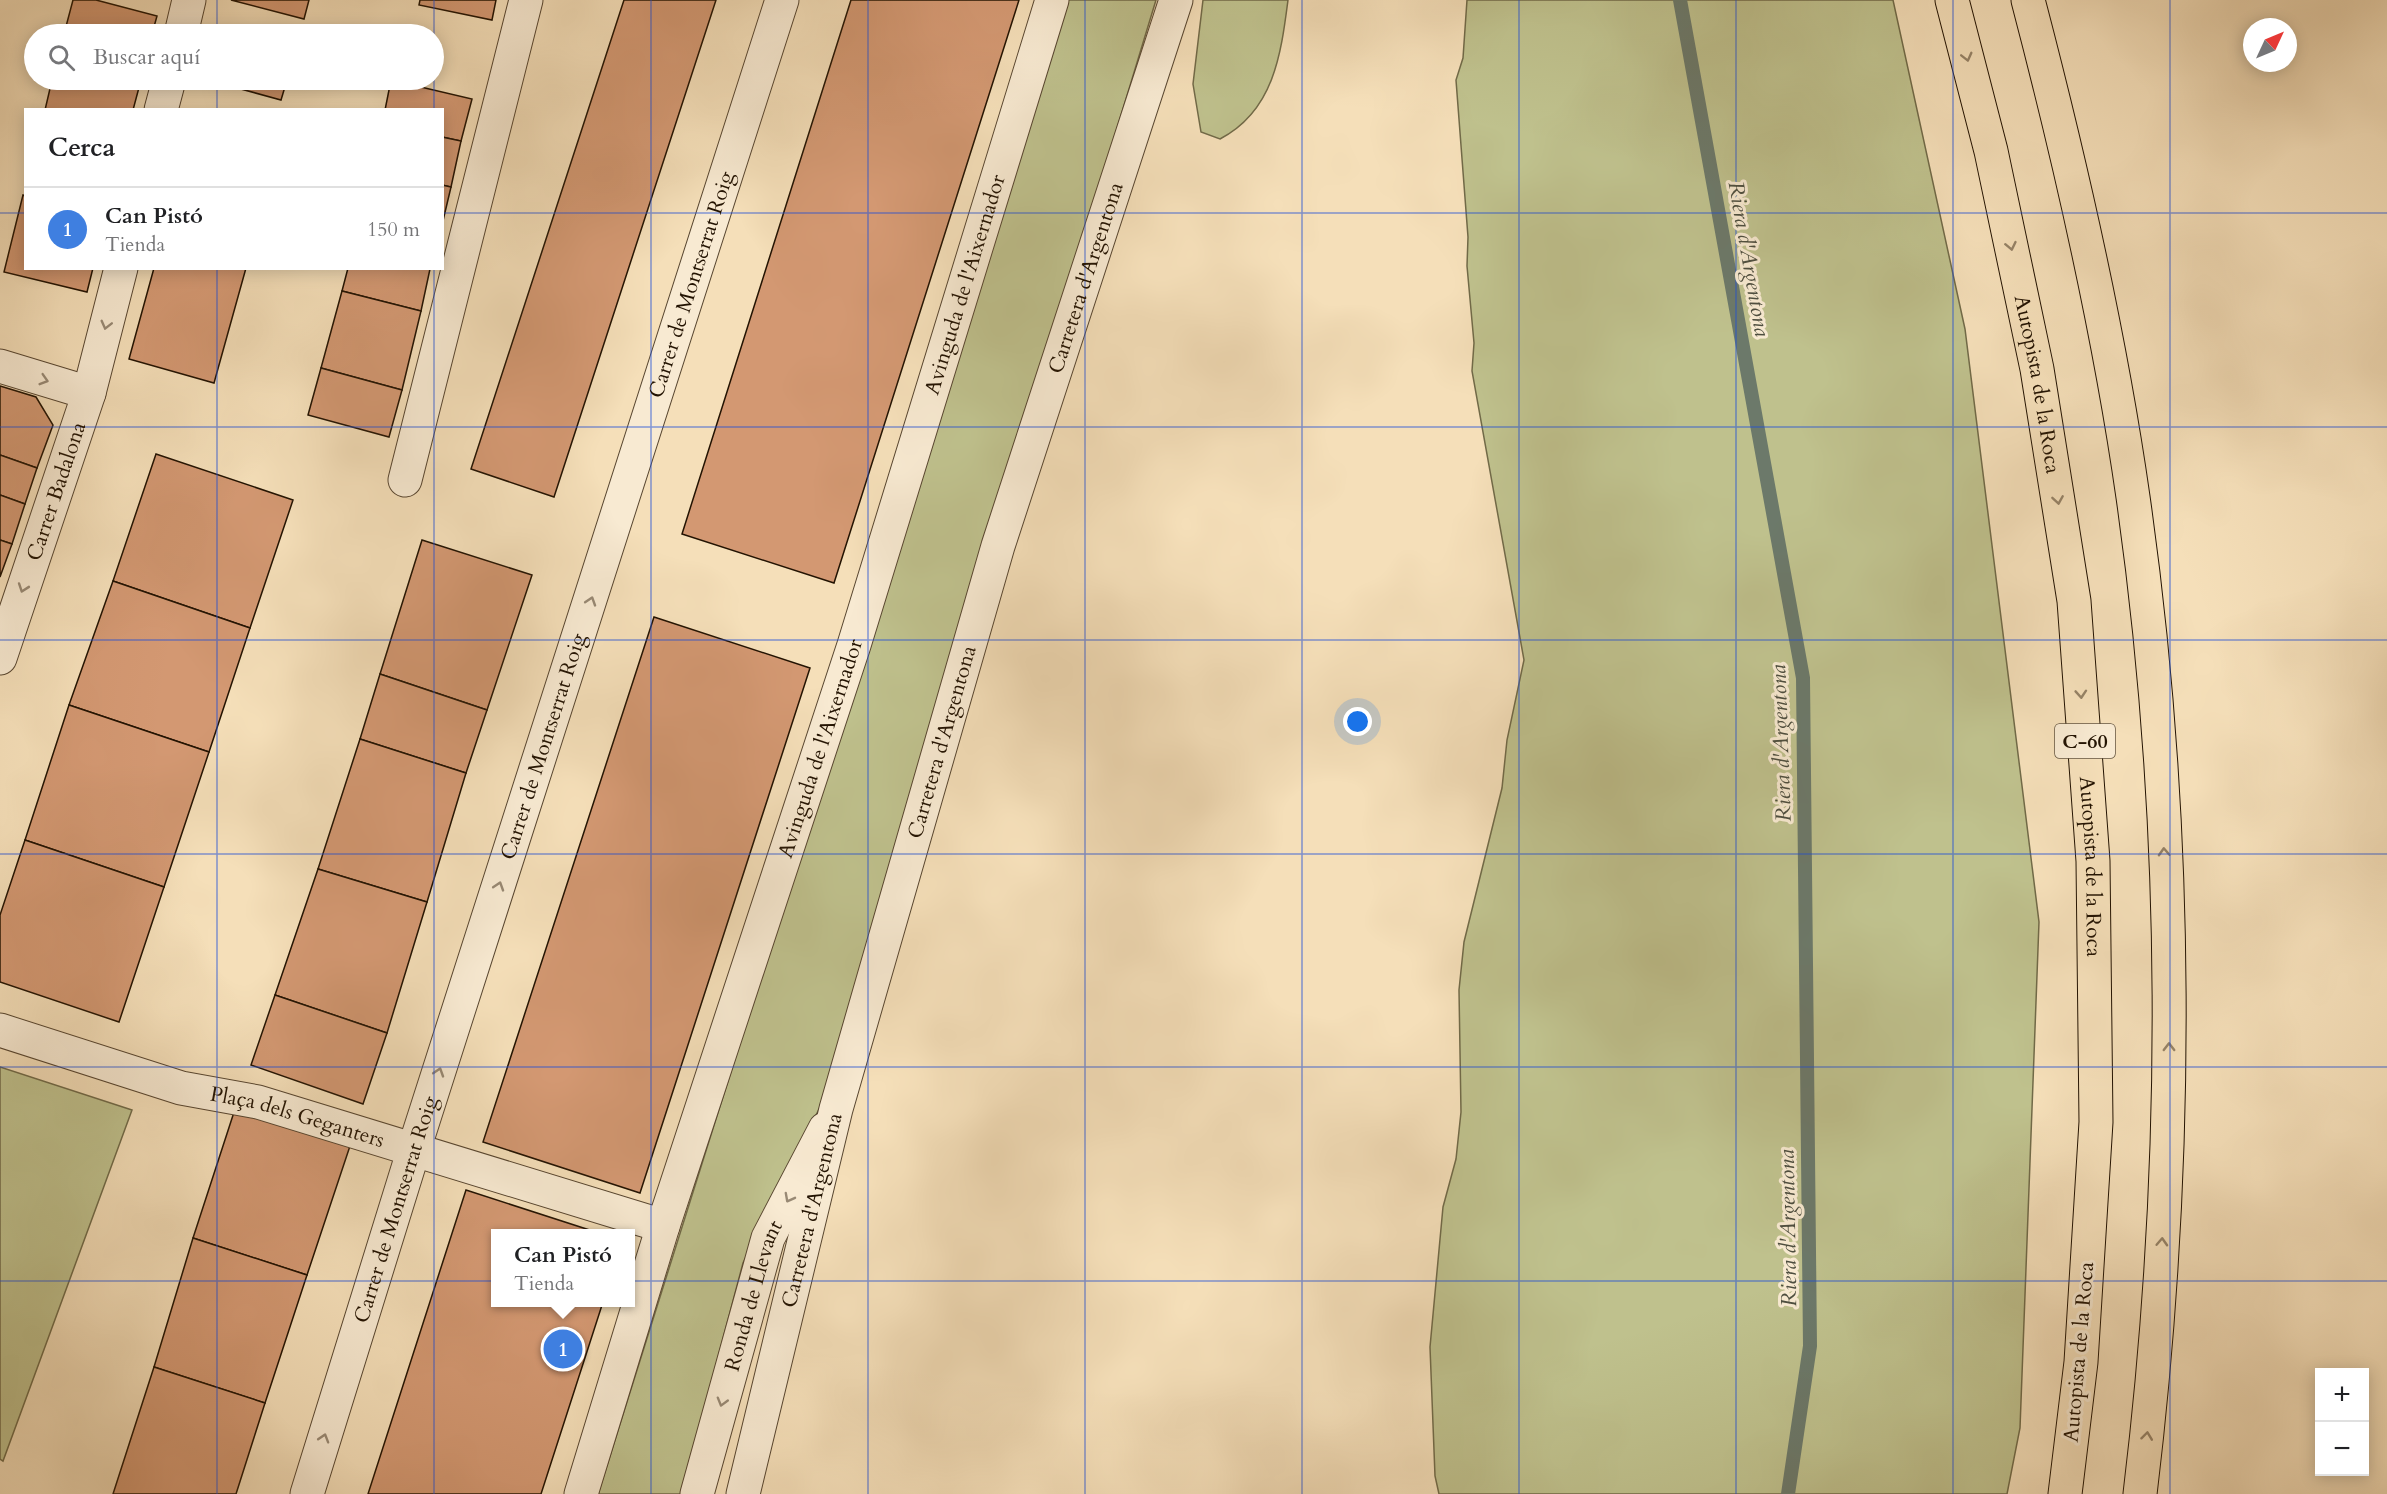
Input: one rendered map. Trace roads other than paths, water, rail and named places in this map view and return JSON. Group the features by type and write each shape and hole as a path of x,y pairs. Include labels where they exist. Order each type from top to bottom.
{"highway":[{"name":"Autopista de la Roca","path":"1952,0 1991,151 2037,369 2074,601 2094,861 2096,1122 2081,1362 2065,1494"},
{"path":"2028,0 2055,104 2101,310 2133,497 2156,697 2168,920 2169,1129 2155,1373 2140,1494"}],"street":[{"path":"183,24 189,0"},
{"path":"405,480 526,0"},
{"name":"Carrer de Montserrat Roig","path":"307,1494 414,1149 782,0"},
{"name":"Avinguda de l'Aixernador","path":"581,1494 663,1226 854,645 1052,0"},
{"name":"Carretera d'Argentona","path":"743,1494 836,1109 998,546 1176,0"},
{"path":"162,108 167,90"},
{"name":"Carrer Badalona","path":"0,658 89,393 120,270"},
{"path":"0,366 89,393"},
{"name":"Plaça dels Geganters","path":"0,1030 181,1088 258,1101 663,1226"},
{"name":"Ronda de Llevant","path":"697,1494 768,1238 836,1109"}],"waterway":[{"name":"Riera d'Argentona","path":"1680,0 1803,678 1810,1346 1788,1494"}],"place":[{"name":"Can Pistó","path":"563,1349"}]}
